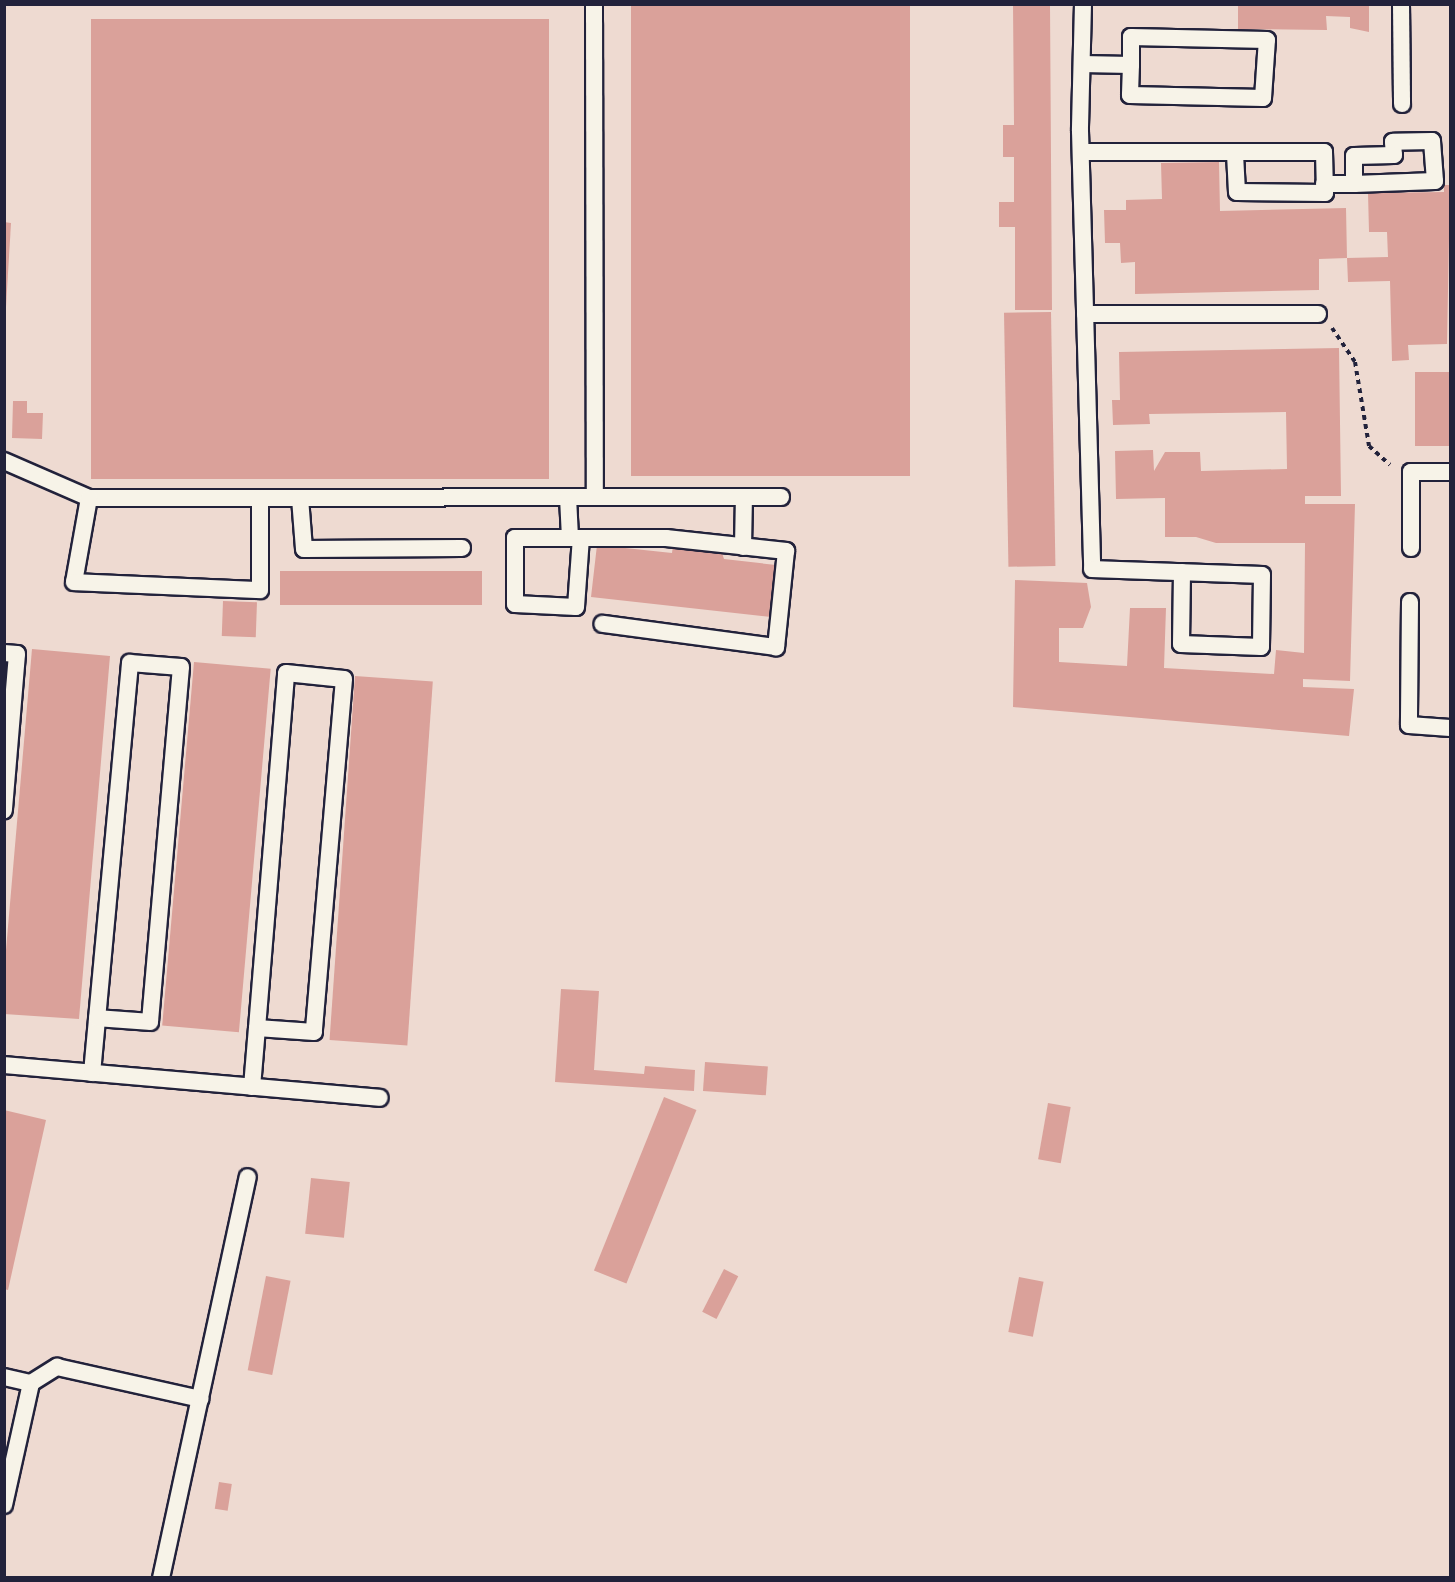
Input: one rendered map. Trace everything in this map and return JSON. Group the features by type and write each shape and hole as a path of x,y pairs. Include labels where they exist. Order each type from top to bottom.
{"lane":[{"path":"594,4 595,497"},
{"path":"1083,4 1081,152 1092,569 1182,572 1262,575 1261,647 1181,644 1182,572"},
{"path":"1401,4 1402,104"},
{"path":"1131,37 1267,40 1263,98 1130,95 1131,65 1131,37"},
{"path":"1082,64 1131,65"},
{"path":"1324,184 1354,184 1435,181 1432,141 1394,142 1394,155 1354,156 1354,184"},
{"path":"1081,152 1324,152 1325,193 1236,192 1235,153"},
{"path":"1085,314 1318,314"},
{"path":"4,461 89,498 781,497"},
{"path":"1411,548 1411,472 1450,472"},
{"path":"568,497 575,538 576,607 515,604 515,538 575,538 666,538 786,551 776,647 603,624"},
{"path":"743,547 744,497"},
{"path":"89,498 74,582 260,590 260,498"},
{"path":"300,498 304,549 462,548"},
{"path":"1410,602 1409,725 1450,728"},
{"path":"4,653 17,654 4,810"},
{"path":"92,1073 97,1018 130,663 181,667 150,1022 97,1018"},
{"path":"252,1087 285,673 344,679 314,1032 257,1028"},
{"path":"4,1065 380,1098"},
{"path":"161,1578 248,1176"},
{"path":"4,1377 31,1383 57,1367 200,1399"},
{"path":"4,1504 31,1383"}],"path":[{"path":"1318,314 1338,334 1355,362 1369,446 1386,462 1411,472"}],"shaded area":[{"path":"5,5 1450,5 1450,1578 5,1578"}],"building":[{"path":"631,4 910,4 910,476 631,476"},
{"path":"1013,4 1050,4 1052,310 1015,310 1015,227 999,227 999,202 1014,202 1014,157 1003,157 1003,125 1014,125"},
{"path":"1238,4 1369,4 1369,32 1350,28 1350,17 1326,16 1327,30 1238,29"},
{"path":"91,19 549,19 549,479 91,479"},
{"path":"1219,162 1220,211 1346,208 1347,258 1319,259 1319,290 1135,294 1135,262 1121,263 1120,243 1105,243 1104,210 1126,210 1126,200 1162,199 1161,163"},
{"path":"1444,185 1450,185 1447,344 1408,345 1409,360 1392,361 1390,281 1348,282 1347,258 1388,257 1387,232 1369,232 1368,193 1444,192"},
{"path":"4,222 11,223 6,307 4,307"},
{"path":"1051,312 1055,566 1008,567 1004,313"},
{"path":"1339,348 1341,496 1305,496 1305,504 1355,504 1350,681 1303,679 1303,687 1354,689 1349,736 1013,707 1015,580 1087,583 1091,607 1083,628 1059,628 1059,662 1127,666 1130,608 1166,608 1164,668 1274,674 1276,650 1304,653 1305,543 1216,543 1196,537 1165,537 1165,498 1116,499 1115,451 1153,450 1154,471 1165,452 1200,452 1201,471 1287,469 1286,412 1149,414 1150,424 1113,425 1112,400 1120,400 1119,352"},
{"path":"1415,372 1450,372 1450,446 1415,446"},
{"path":"13,401 27,401 27,413 43,413 42,439 12,438"},
{"path":"597,545 672,553 673,545 721,550 724,559 776,565 771,617 591,597"},
{"path":"280,571 482,571 482,605 280,605"},
{"path":"223,601 257,602 256,637 222,636"},
{"path":"32,649 110,656 79,1019 4,1014 4,973"},
{"path":"194,662 271,669 239,1032 162,1026"},
{"path":"355,676 433,681 407,1046 330,1040"},
{"path":"561,989 599,991 594,1070 644,1074 645,1066 695,1070 694,1091 555,1082"},
{"path":"705,1062 768,1066 766,1095 703,1091"},
{"path":"664,1097 696,1110 626,1283 594,1270"},
{"path":"1048,1103 1071,1107 1061,1163 1038,1159"},
{"path":"4,1110 46,1120 8,1290 4,1289"},
{"path":"311,1178 350,1182 344,1238 305,1234"},
{"path":"724,1269 738,1276 716,1319 702,1312"},
{"path":"266,1276 291,1281 272,1375 248,1370"},
{"path":"1019,1277 1044,1282 1033,1337 1008,1332"},
{"path":"219,1482 232,1484 228,1511 215,1509"}]}
